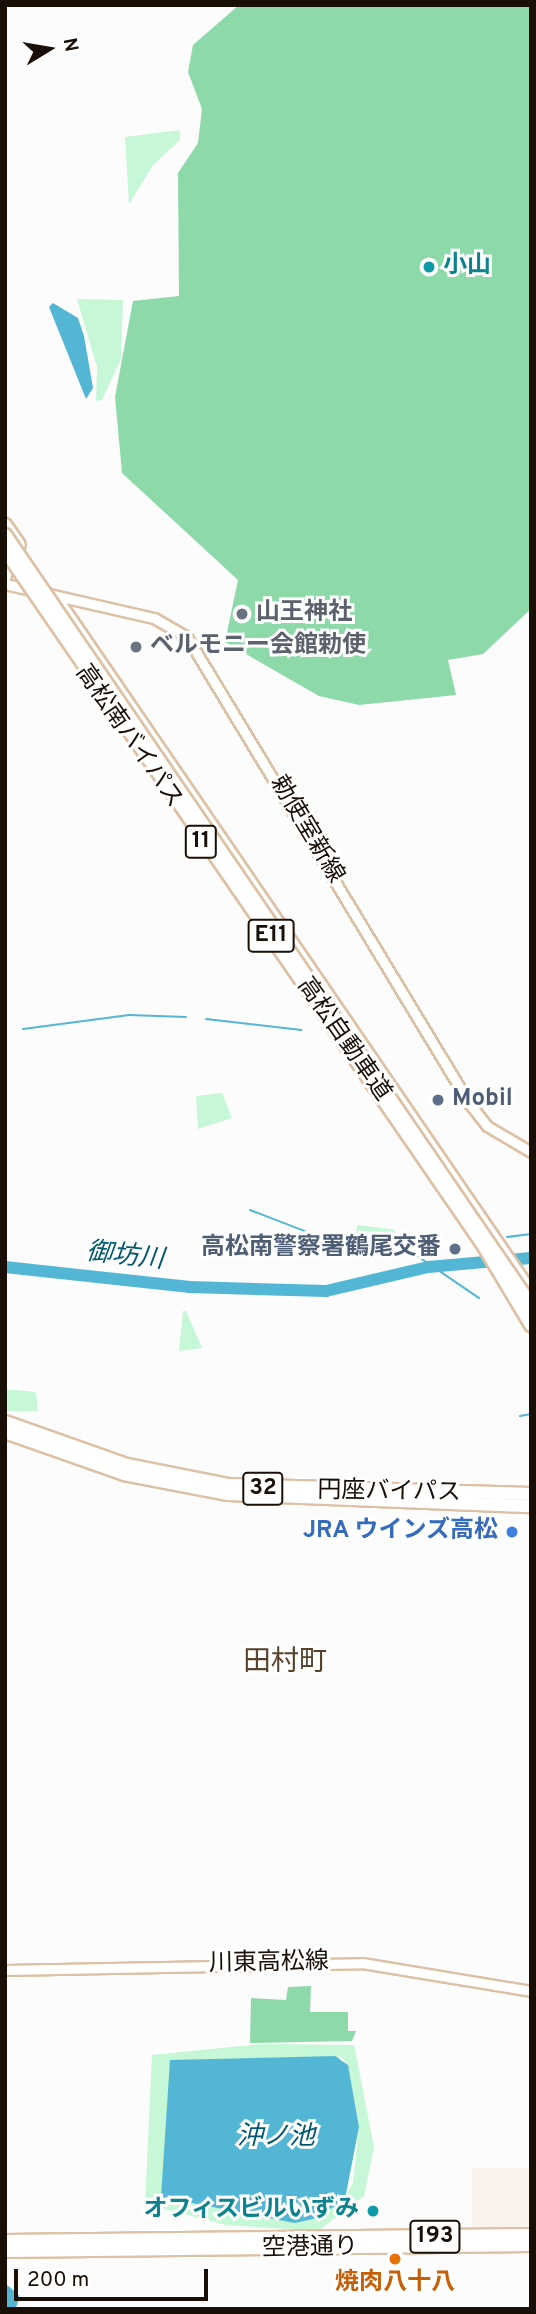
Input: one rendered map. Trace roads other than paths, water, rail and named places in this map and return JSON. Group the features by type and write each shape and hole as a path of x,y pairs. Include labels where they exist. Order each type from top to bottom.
{"highway":[{"name":"高松南バイパス","path":"5,525 507,1253 531,1293"},
{"name":"高松自動車道","path":"5,535 531,1305"},
{"name":"高松自動車道","path":"5,550 476,1233 531,1325"},
{"name":"高松南バイパス","path":"7,562 487,1257 531,1334"},
{"name":"円座バイパス","path":"5,1422 127,1465 229,1485 531,1494"},
{"name":"円座バイパス","path":"5,1432 124,1474 228,1494 531,1506"},
{"name":"空港通り","path":"5,2241 531,2235"},
{"name":"空港通り","path":"5,2250 531,2245"}],"main road":[{"path":"5,581 7,562"},
{"name":"勅使室新線","path":"5,581 24,588 154,618 187,637 469,1103 487,1126 531,1152"},
{"name":"川東高松線","path":"5,1970 362,1963 531,1991"}],"water":[{"path":"53,303 78,318 93,388 86,399 49,307"},
{"name":"沖ノ池","path":"335,2056 348,2065 359,2127 345,2199 317,2218 295,2223 161,2197 170,2060"}],"waterway":[{"path":"23,1029 129,1015 186,1017"},
{"path":"206,1019 301,1030"},
{"path":"250,1210 351,1249 413,1253 479,1298"},
{"path":"507,1237 531,1234"},
{"name":"御坊川","path":"5,1267 190,1287 326,1291 428,1267 531,1258"},
{"path":"520,1416 531,1414"},
{"path":"5,2291 13,2298 9,2309"}],"place":[{"name":"小山","path":"429,267"},
{"name":"山王神社","path":"242,614"},
{"name":"ベルモニー会館勅使","path":"136,647"},
{"name":"Mobil","path":"438,1100"},
{"name":"高松南警察署鶴尾交番","path":"455,1249"},
{"name":"JRA ウインズ高松","path":"512,1532"},
{"name":"オフィスビルいずみ","path":"373,2211"},
{"name":"焼肉八十八","path":"395,2259"}],"district":[{"name":"田村町","path":"285,1663"}]}
